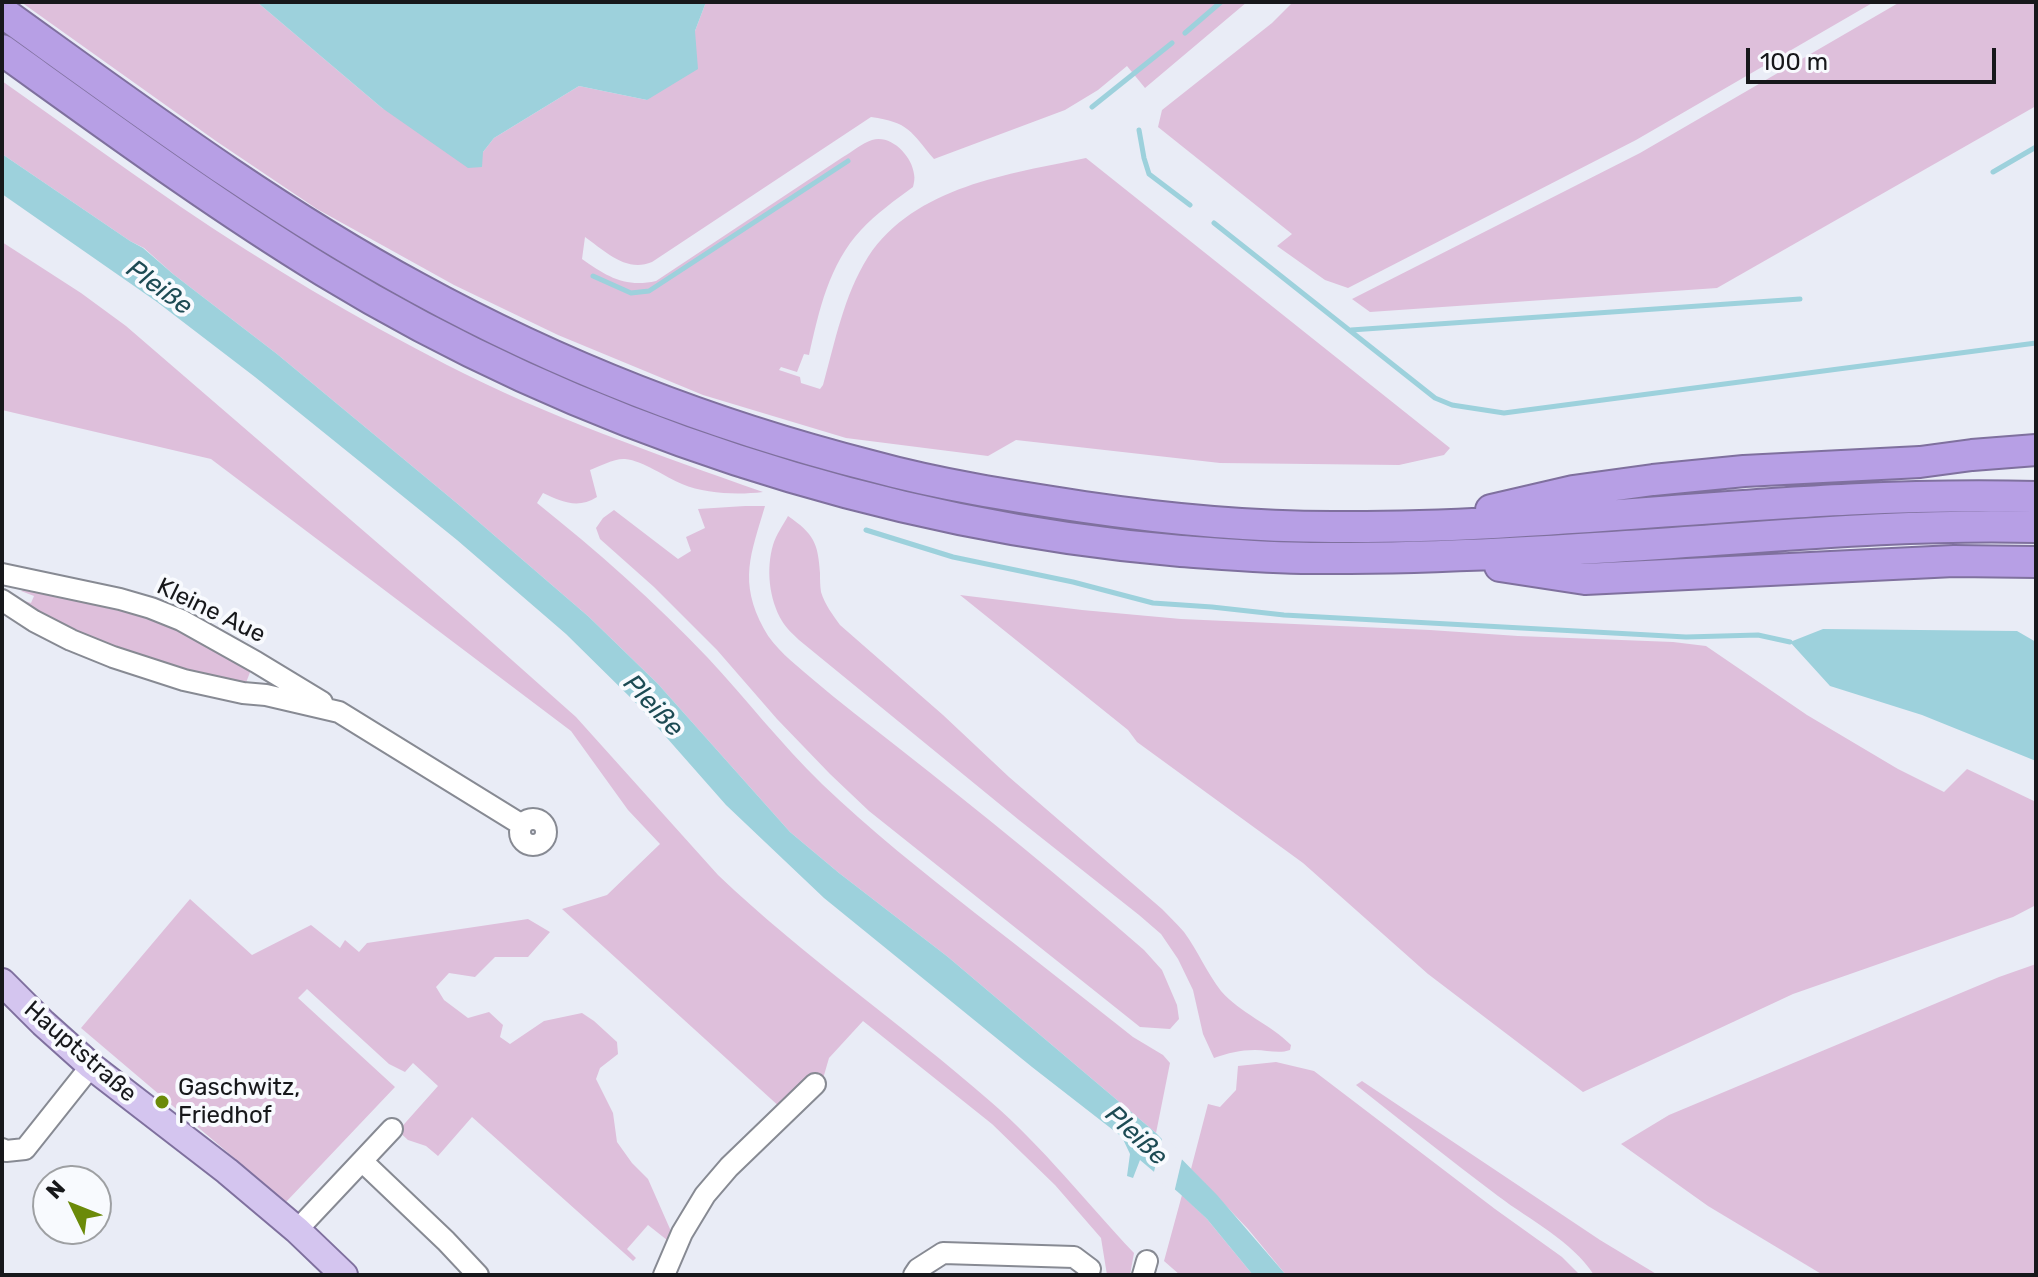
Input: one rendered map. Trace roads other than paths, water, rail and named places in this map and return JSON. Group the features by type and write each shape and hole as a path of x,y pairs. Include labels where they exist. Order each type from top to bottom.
{"highway":[{"path":"2,12 250,187 417,288 536,348 622,384 718,420 872,467 1016,497 1153,517 1327,527 1510,523 1820,501 1955,496 2036,497"},
{"path":"2,50 229,211 365,294 453,342 609,413 705,449 827,486 956,519 1076,539 1173,550 1305,558 1443,557 1807,532 2036,527"},
{"path":"1423,526 1573,491 1613,485 1744,471 1920,462 2036,450"},
{"path":"1920,462 2036,467"},
{"path":"1443,557 1585,579 1954,561 2036,562"},
{"path":"1871,565 1982,570 2036,578"}],"main road":[{"name":"Hauptstraße","path":"2,982 91,1066 227,1171 297,1230 344,1275"}],"street":[{"name":"Kleine Aue","path":"2,574 120,599 181,620 256,662 522,825"},
{"name":"Kleine Aue","path":"2,600 58,634 113,657 184,680 339,712"},
{"path":"2,1149 25,1149 91,1066"},
{"path":"664,1275 682,1233 705,1195 729,1167 815,1084"},
{"path":"297,1230 392,1129"},
{"path":"362,1161 478,1275"},
{"path":"914,1275 943,1253 1074,1257 1090,1269"}],"water":[{"path":"257,2 706,2 695,31 698,69 647,100 579,86 494,138 483,152 482,167 468,168 382,108"},
{"name":"Pleiße","path":"2,154 143,248 277,354 589,617 658,684 790,832 948,957 1156,1133 1217,1195 1286,1275 1253,1275 1207,1219 1140,1160 1133,1178 1127,1176 1130,1154 1122,1137 824,898 726,805 637,704 566,634 457,540 157,302 2,194"},
{"path":"1823,629 2017,631 2036,642 2036,761 1922,715 1830,686 1790,642"}],"waterway":[{"path":"1185,33 1221,2"},
{"path":"1092,107 1172,43"},
{"path":"1139,130 1149,174 1190,205"},
{"path":"1993,172 2036,147"},
{"path":"593,276 631,293 649,291 848,161"},
{"path":"1214,223 1435,398 1452,405 1504,413 2036,343"},
{"path":"1351,330 1800,299"},
{"path":"866,530 953,557 1073,582 1153,603 1284,615 1686,637 1758,635 1790,642"}],"place":[{"name":"Gaschwitz, Friedhof","path":"162,1102"}]}
